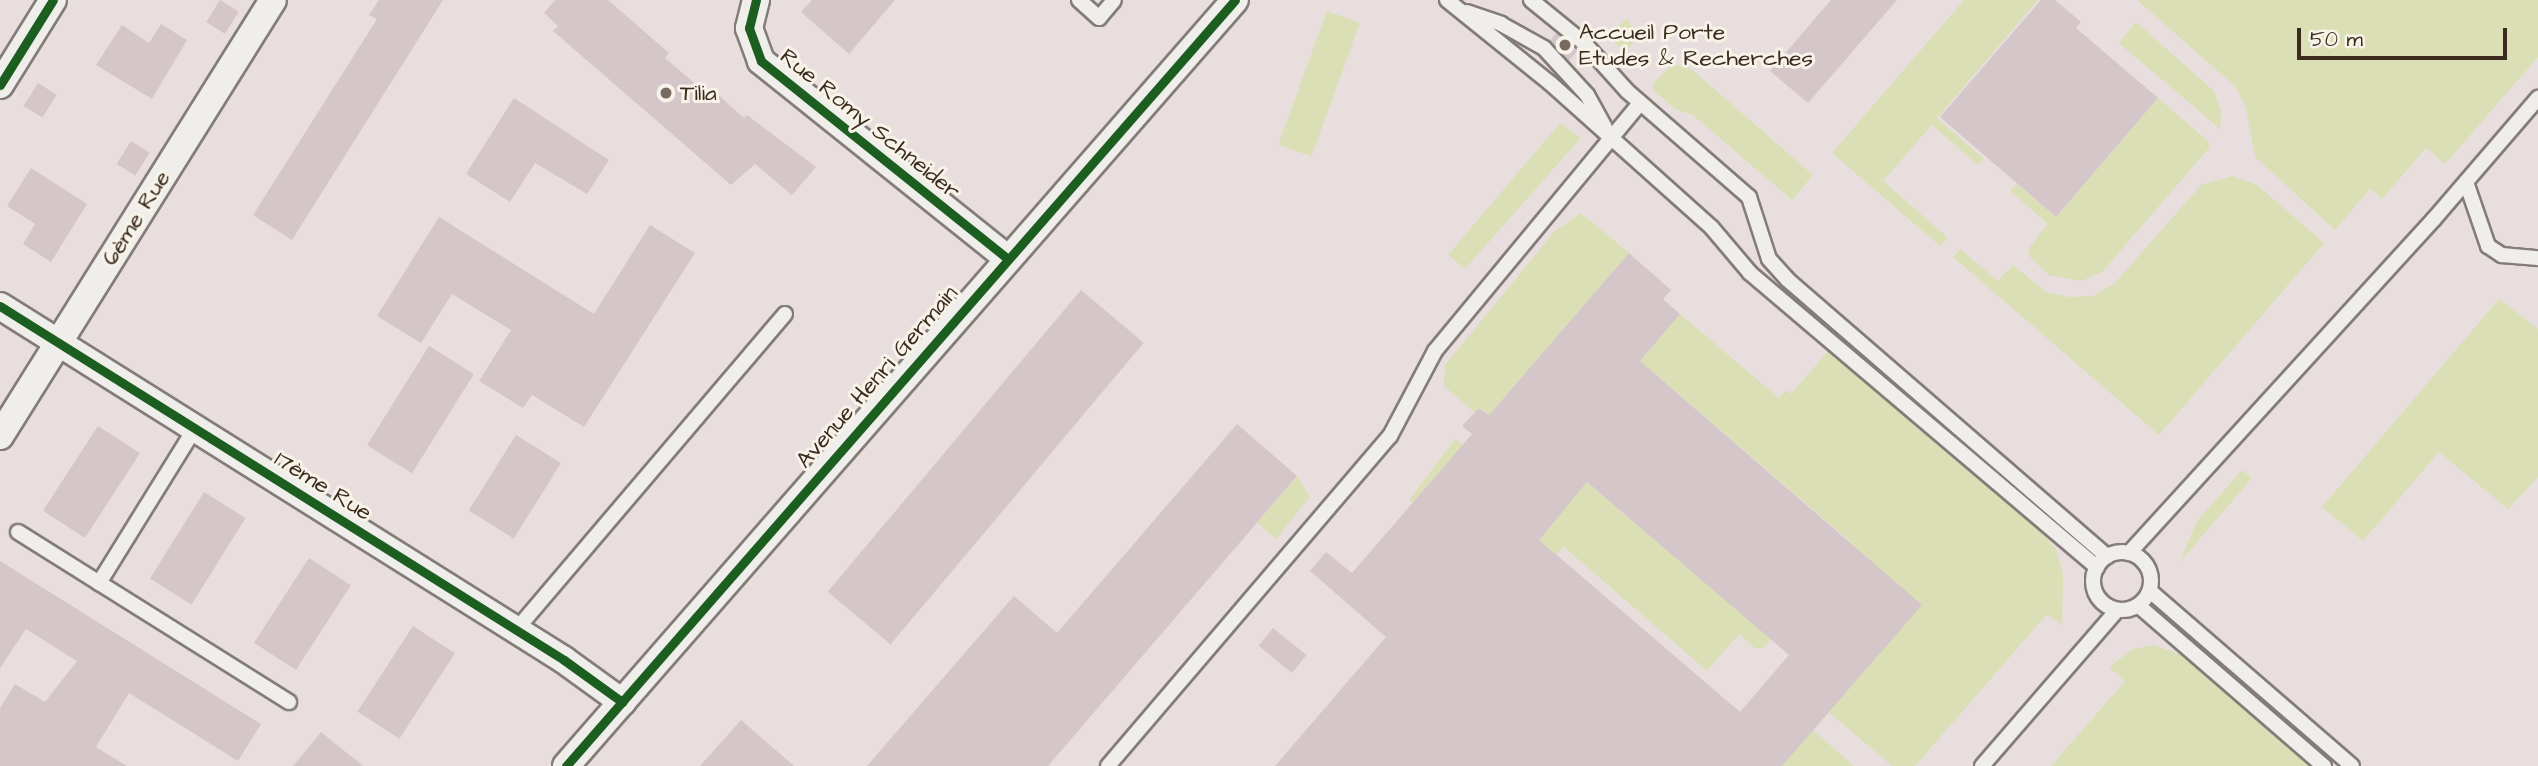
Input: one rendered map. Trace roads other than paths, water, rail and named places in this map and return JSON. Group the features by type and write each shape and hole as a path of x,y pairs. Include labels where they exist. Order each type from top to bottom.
{"street":[{"path":"0,85 53,0"},
{"name":"6ème Rue","path":"0,436 273,0"},
{"name":"Rue Romy Schneider","path":"756,0 749,28 761,61 1006,257"},
{"name":"Avenue Henri Germain","path":"566,766 1226,5"},
{"name":"17ème Rue","path":"0,306 516,630 622,702"}],"lane":[{"path":"1079,0 1099,18 1114,0"},
{"path":"1531,0 1584,43 1640,103 1749,197 1769,259 1788,280 2102,561"},
{"path":"1452,4 1501,24 1544,48 1587,95 1611,138"},
{"path":"1452,4 1611,138 1712,228 1750,273 2102,561"},
{"path":"2102,561 2130,553 2466,182 2538,98"},
{"path":"1108,766 1390,436 1434,351 1640,103"},
{"path":"2466,182 2488,246 2502,255 2538,258"},
{"path":"516,630 785,314"},
{"path":"99,583 195,428"},
{"path":"18,532 289,702"},
{"path":"1982,766 2117,610 2139,606 2150,591 2148,568 2130,553"},
{"path":"2102,561 2095,594 2117,610"},
{"path":"2150,591 2352,766"},
{"path":"2139,606 2324,766"}],"place":[{"name":"Accueil Porte Etudes & Recherches","path":"1565,45"},
{"name":"Tilia","path":"666,93"}]}
